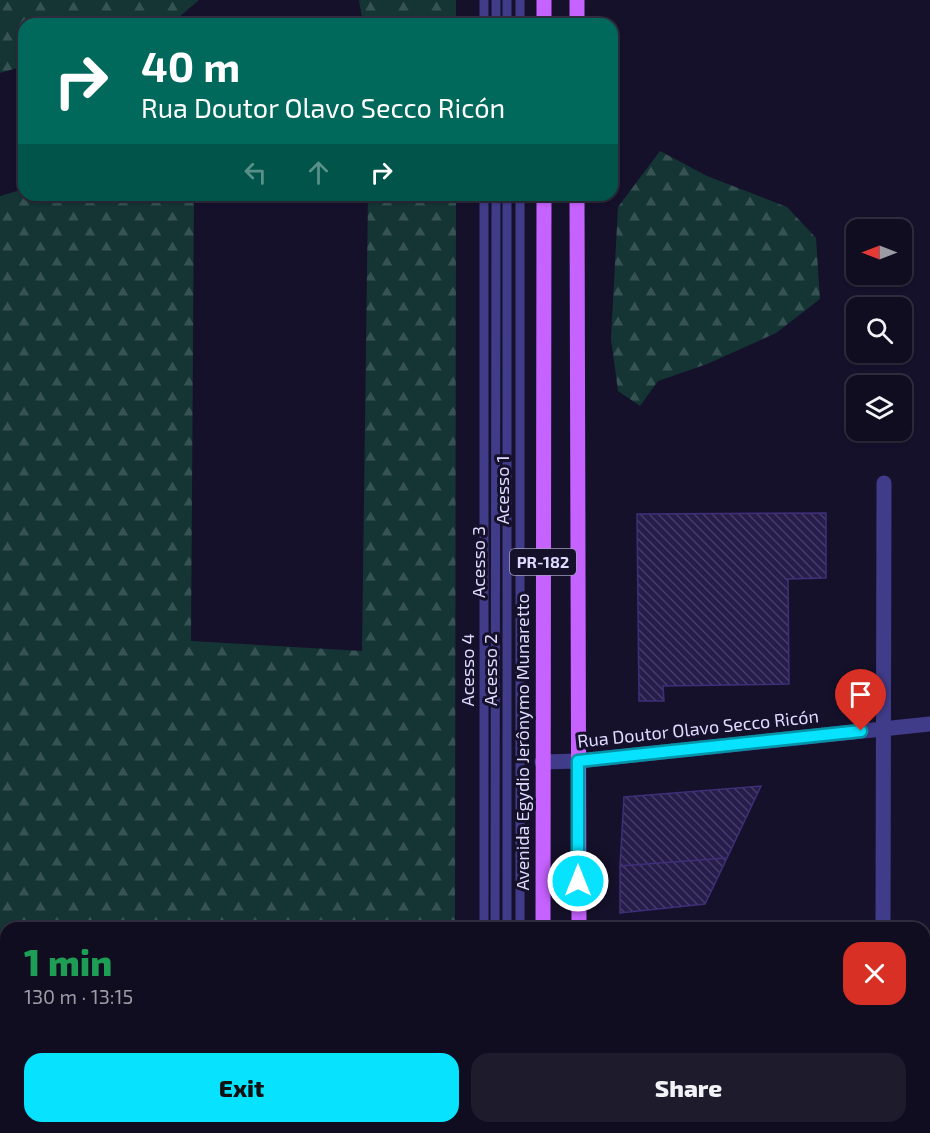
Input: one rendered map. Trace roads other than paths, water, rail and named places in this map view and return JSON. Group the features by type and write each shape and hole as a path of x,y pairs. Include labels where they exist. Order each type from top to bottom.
{"main road":[{"path":"544,0 544,18"},
{"path":"577,0 577,18"},
{"name":"Avenida Egydio Jerônymo Munaretto","path":"543,922 544,201"},
{"name":"PR-182","path":"577,201 579,922"}],"street":[{"path":"883,922 884,483"},
{"name":"Rua Doutor Olavo Secco Ricón","path":"542,762 578,761 930,724"}],"lane":[{"path":"484,0 484,18"},
{"path":"496,0 496,18"},
{"path":"507,0 507,18"},
{"path":"520,0 520,18"},
{"name":"Acesso 4","path":"484,201 484,922"},
{"name":"Acesso 3","path":"495,922 496,201"},
{"name":"Acesso 2","path":"507,201 507,922"},
{"name":"Acesso 1","path":"520,201 520,922"}]}
